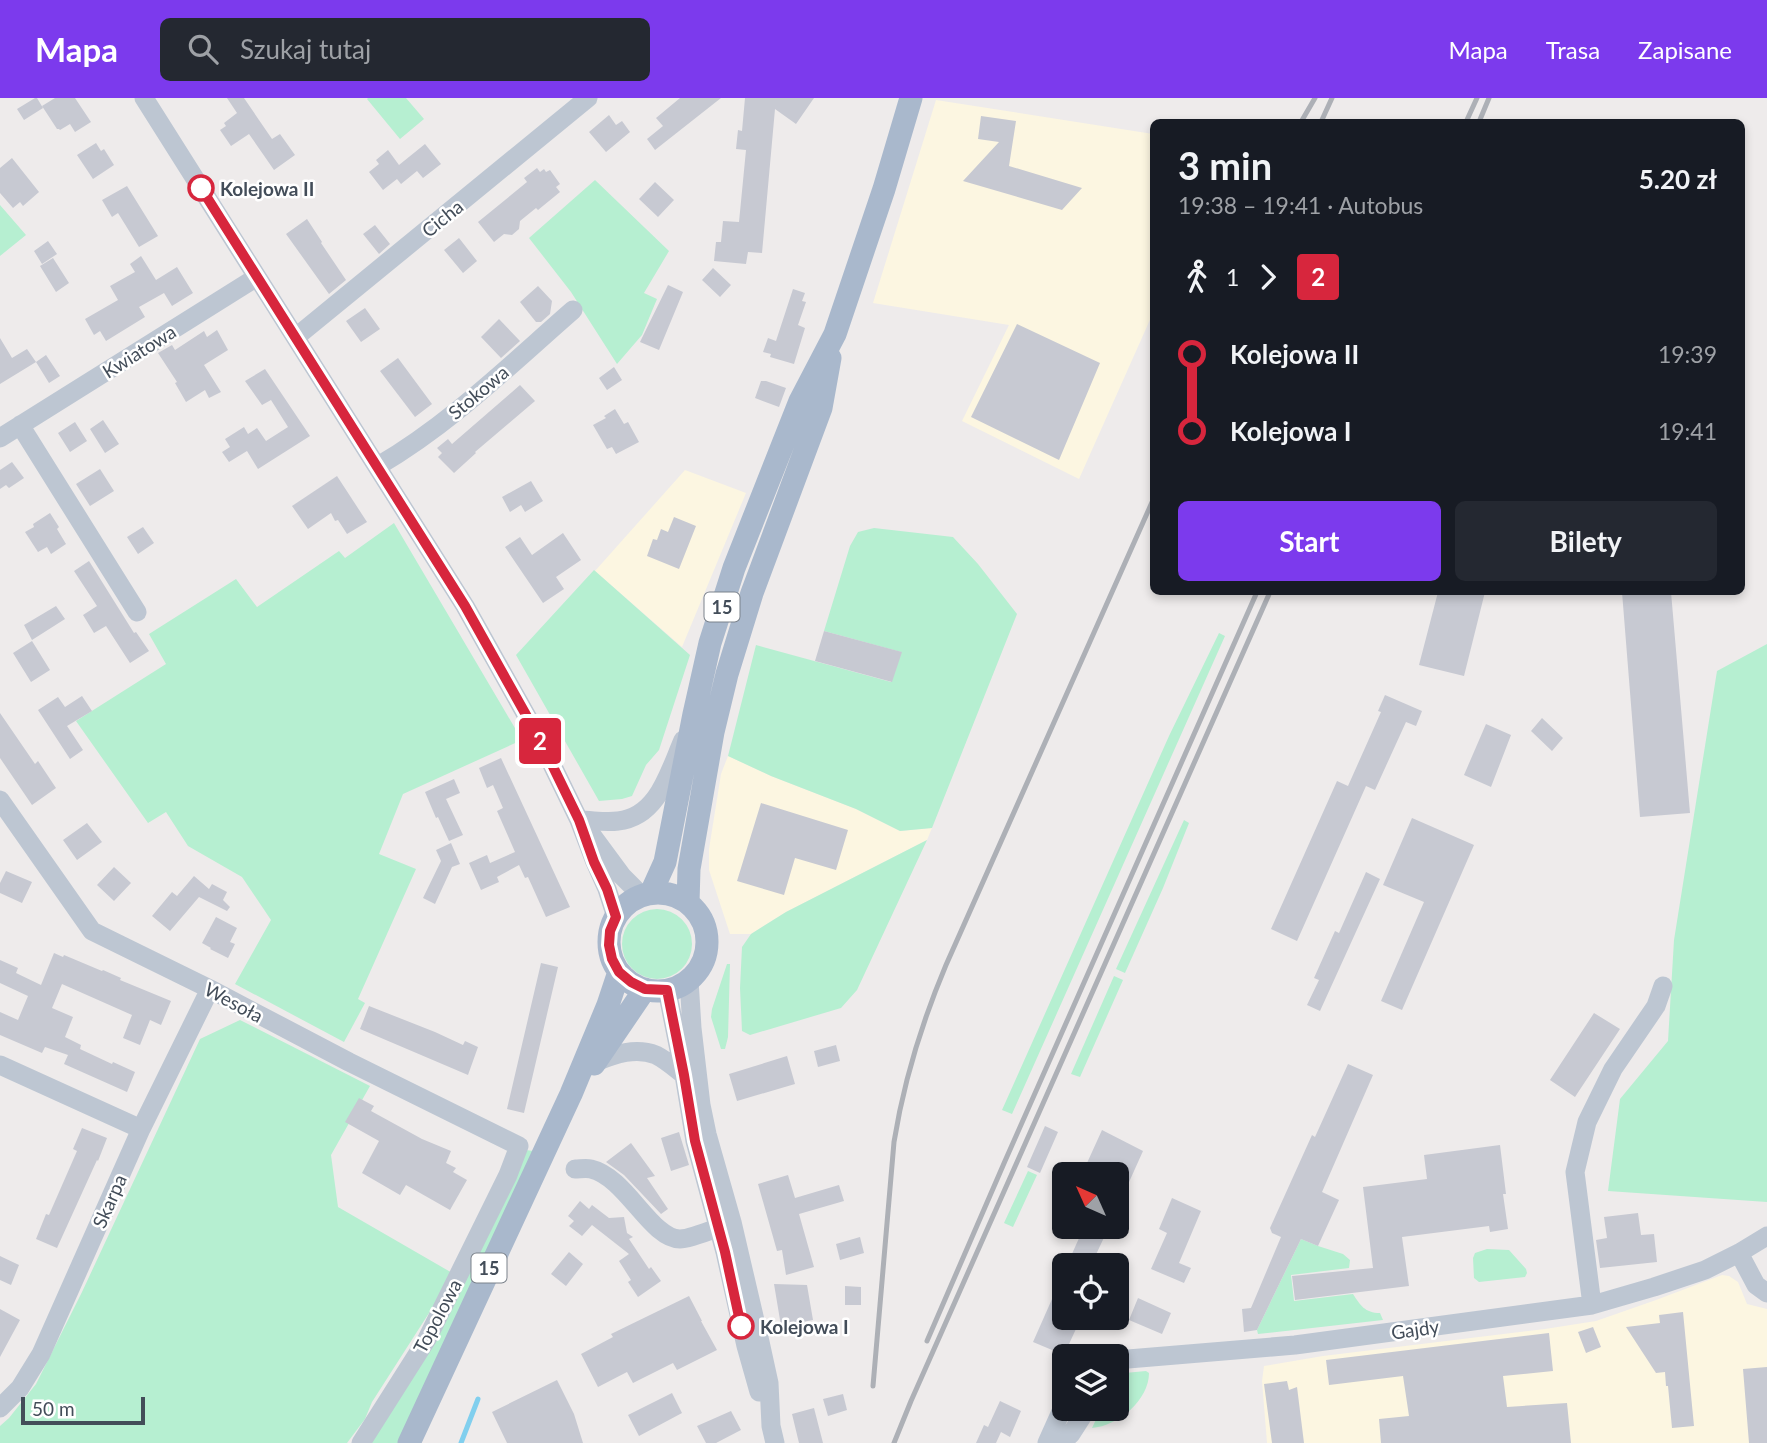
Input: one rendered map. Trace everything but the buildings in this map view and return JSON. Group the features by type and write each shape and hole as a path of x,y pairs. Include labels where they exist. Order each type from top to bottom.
{"main road":[{"name":"15","path":"688,903 689,869 713,732 727,674 752,593 821,408 835,334 884,189 911,98"},
{"name":"15","path":"616,917 631,901 647,895 665,862 710,643 734,568 800,401 835,334"},
{"path":"616,917 610,931 609,945 619,972 631,982 656,990 679,986 689,980 699,969 705,956 705,927 688,903 664,893 647,895"},
{"name":"15","path":"409,1443 571,1094 619,972"},
{"name":"15","path":"571,1094 656,990"}],"street":[{"path":"145,98 472,618 539,738 579,820 616,917"},
{"name":"Cicha","path":"296,337 588,98"},
{"name":"Kwiatowa","path":"0,438 257,277"},
{"name":"Stokowa","path":"378,466 402,452 460,409 573,310"},
{"path":"20,425 137,612"},
{"path":"579,820 627,820 651,805 660,792 694,714"},
{"name":"Wesoła","path":"0,800 92,931 519,1146"},
{"path":"579,820 622,876 647,895"},
{"path":"689,980 701,1105 753,1344 769,1383 773,1434"},
{"path":"1592,1305 1575,1172 1587,1122 1613,1069 1656,1006 1663,986"},
{"name":"Skarpa","path":"0,1408 20,1388 41,1354 141,1129 210,989"},
{"path":"656,990 684,1075 695,1141 725,1225"},
{"path":"596,1062 619,1053 648,1053 664,1060 684,1075"},
{"path":"0,1065 141,1129"},
{"name":"Topolowa","path":"361,1443 427,1339 508,1175 519,1146"},
{"path":"575,1169 589,1168 605,1174 668,1236 680,1239 725,1225"},
{"name":"Gajdy","path":"1129,1360 1295,1345 1592,1305 1705,1270 1767,1236"},
{"path":"1739,1253 1756,1285 1767,1293"},
{"path":"1047,1443 1057,1421"},
{"path":"1061,1443 1079,1421"}],"shaded area":[{"path":"936,100 1150,134 1150,320 1079,479 962,421 1009,325 873,303"},
{"path":"685,470 746,493 682,647 595,571"},
{"path":"728,756 856,809 900,831 932,828 927,840 786,912 751,934 730,934 709,870 709,849 721,774"},
{"path":"1722,1275 1738,1282 1747,1304 1767,1309 1767,1443 1267,1443 1262,1381 1264,1366 1596,1321"}],"green space":[{"path":"368,98 406,98 424,119 400,139"},
{"path":"595,180 669,251 644,293 657,299 642,335 617,364 571,292 529,238"},
{"path":"0,205 26,235 0,256"},
{"path":"394,523 522,740 403,794 379,854 416,869 358,999 365,1003 344,1042 235,984 271,920 242,877 188,846 166,812 148,823 76,721 166,664 149,634 236,579 257,607 339,551 345,558"},
{"path":"874,528 953,537 1017,614 932,828 900,831 856,809 728,756 756,645 891,682 901,652 824,631 850,546 858,532"},
{"path":"594,570 690,655 659,750 646,765 632,796 599,801 516,655"},
{"path":"1219,633 1225,636 1012,1114 1002,1110 1169,736"},
{"path":"1767,644 1767,1202 1608,1191 1620,1099 1668,1041 1674,940 1717,671"},
{"path":"1184,820 1189,823 1125,973 1116,969"},
{"path":"927,840 857,990 841,1008 750,1035 742,1031 742,947 751,934 786,912"},
{"path":"657,909 676,915 686,925 692,944 686,963 676,973 657,979 638,973 628,963 622,944 628,925 638,915"},
{"path":"727,964 730,964 728,1037 725,1049 721,1049 711,1017"},
{"path":"1114,976 1123,980 1080,1077 1071,1074"},
{"path":"240,1020 370,1086 331,1155 338,1207 454,1274 372,1402 365,1419 347,1443 0,1443 0,1426 36,1384 200,1039"},
{"path":"525,1150 534,1151 398,1443 371,1443"},
{"path":"1028,1171 1037,1175 1013,1227 1004,1223"},
{"path":"1301,1239 1343,1254 1350,1260 1349,1268 1291,1275 1294,1301 1353,1294 1364,1308 1380,1313 1383,1320 1258,1334 1257,1330"},
{"path":"1487,1249 1509,1250 1526,1269 1525,1277 1479,1282 1474,1278 1473,1258 1475,1253"},
{"path":"1129,1373 1149,1373 1144,1393 1129,1411"},
{"path":"1095,1421 1114,1421 1102,1426 1092,1428"}],"waterway":[{"path":"461,1443 478,1399"}],"railway":[{"path":"1303,119 1315,98"},
{"path":"1322,119 1332,98"},
{"path":"1467,119 1477,98"},
{"path":"1480,119 1489,98"},
{"path":"873,1386 894,1142 903,1096 922,1030 946,965 1150,507"},
{"path":"927,1341 1256,595"},
{"path":"894,1443 1269,595"}],"bus line":[{"name":"2","path":"201,188 465,606 539,738 579,820 607,889 616,917 610,931 609,945 619,972 645,989 667,990 695,1141 725,1252 741,1326"}],"place":[{"name":"Kolejowa II","path":"201,188"},
{"name":"Kolejowa I","path":"741,1326"}]}
